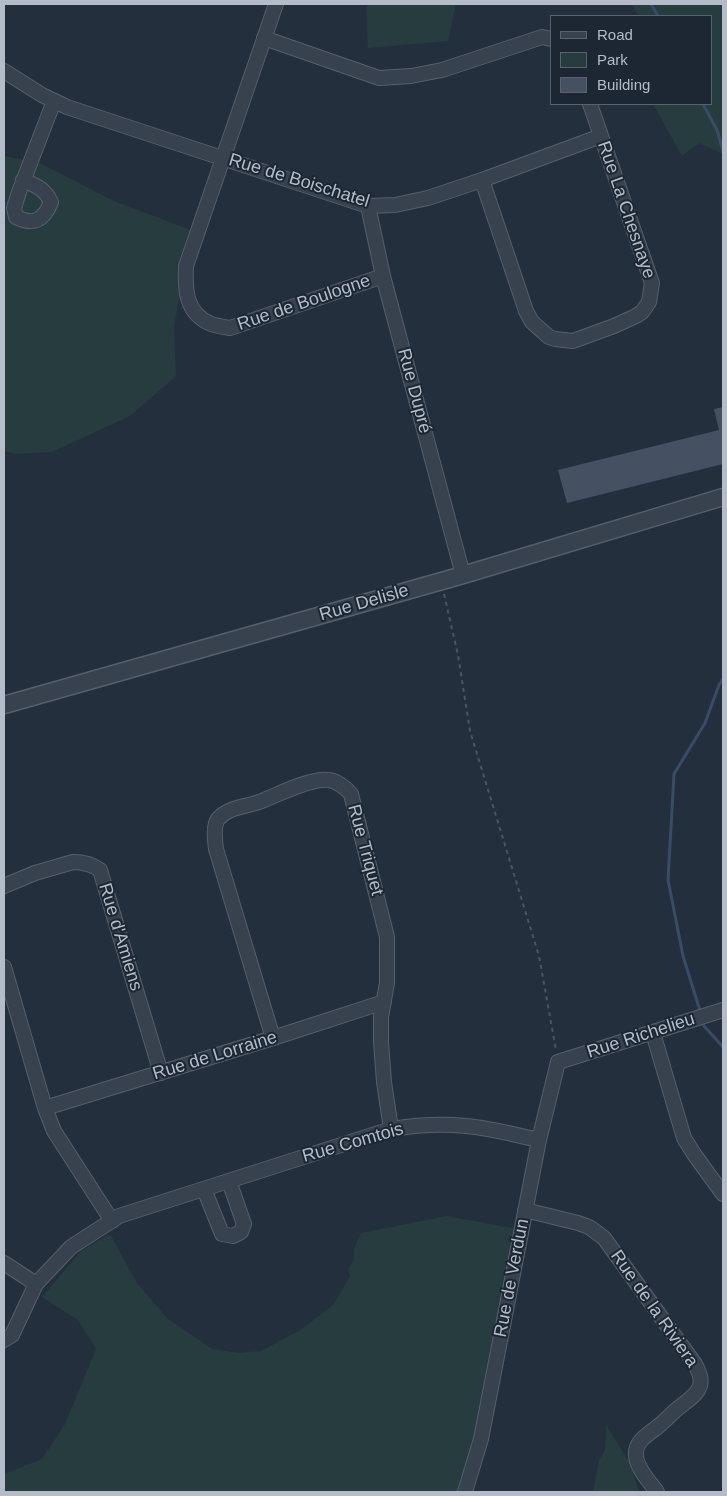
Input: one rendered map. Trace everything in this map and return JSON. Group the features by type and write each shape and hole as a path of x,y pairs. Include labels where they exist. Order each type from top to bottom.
{"street":[{"name":"Rue de Boulogne","path":"276,4 186,266 185,285 188,302 197,314 210,324 230,328 383,276"},
{"path":"264,38 379,78 411,76 442,70 542,37 550,39"},
{"name":"Rue de Boischatel","path":"4,71 20,82 67,107 368,206 395,205 428,198 601,136"},
{"path":"23,180 54,101"},
{"name":"Rue La Chesnaye","path":"482,180 526,312 532,322 549,337 572,341 614,326 642,312 649,302 652,283 590,105"},
{"name":"Rue Dupré","path":"368,206 383,276 463,575"},
{"name":"Rue Delisle","path":"4,705 440,582 723,496"},
{"name":"Rue Triquet","path":"273,1038 216,849 216,822 227,812 312,782 330,780 347,788 351,794 387,937 387,984 381,1017 381,1042 384,1082 391,1129"},
{"name":"Rue d'Amiens","path":"4,886 35,873 73,862 96,867 100,870 161,1073"},
{"path":"4,967 45,1108 54,1131 112,1221"},
{"name":"Rue de Lorraine","path":"45,1108 384,1002"},
{"name":"Rue Richelieu","path":"558,1062 723,1010"},
{"path":"653,1033 684,1138 723,1194"},
{"name":"Rue de Verdun","path":"465,1492 481,1439 539,1140 558,1062"},
{"name":"Rue Comtois","path":"4,1340 12,1334 36,1284 71,1247 119,1216 391,1129 417,1125 455,1125 539,1140"},
{"path":"204,1189 222,1234 233,1236 241,1232 244,1224 229,1181"},
{"name":"Rue de la Riviera","path":"525,1210 578,1222 590,1227 604,1238 691,1359 700,1375 700,1388 661,1425 644,1436 637,1446 635,1453 636,1461 657,1492"},
{"path":"4,1263 36,1284"}],"path":[{"path":"440,582 458,655 470,731 539,956 558,1062"}],"green space":[{"path":"366,4 456,4 448,41 368,48"},
{"path":"631,4 723,4 723,154 699,143 682,156 654,105 712,105 712,15 638,15"},
{"path":"4,156 40,163 114,201 196,232 185,265 174,327 176,376 130,416 52,452 16,454 4,451"},
{"path":"447,1216 522,1230 465,1492 4,1492 4,1474 42,1459 65,1424 96,1349 78,1320 42,1297 81,1251 110,1234 137,1283 167,1318 212,1349 239,1353 261,1351 302,1329 334,1304 350,1276 348,1270 354,1259 354,1249 361,1233"},
{"path":"606,1425 630,1463 639,1492 593,1492 599,1460 605,1450"}],"building":[{"path":"723,407 723,464 567,503 558,470 719,430 714,409"}],"waterway":[{"path":"651,4 657,15"},
{"path":"704,105 717,130 723,151"},
{"path":"701,1014 683,956 668,880 674,774 705,723 723,679"},
{"path":"702,1020 704,1026 723,1047"}]}
